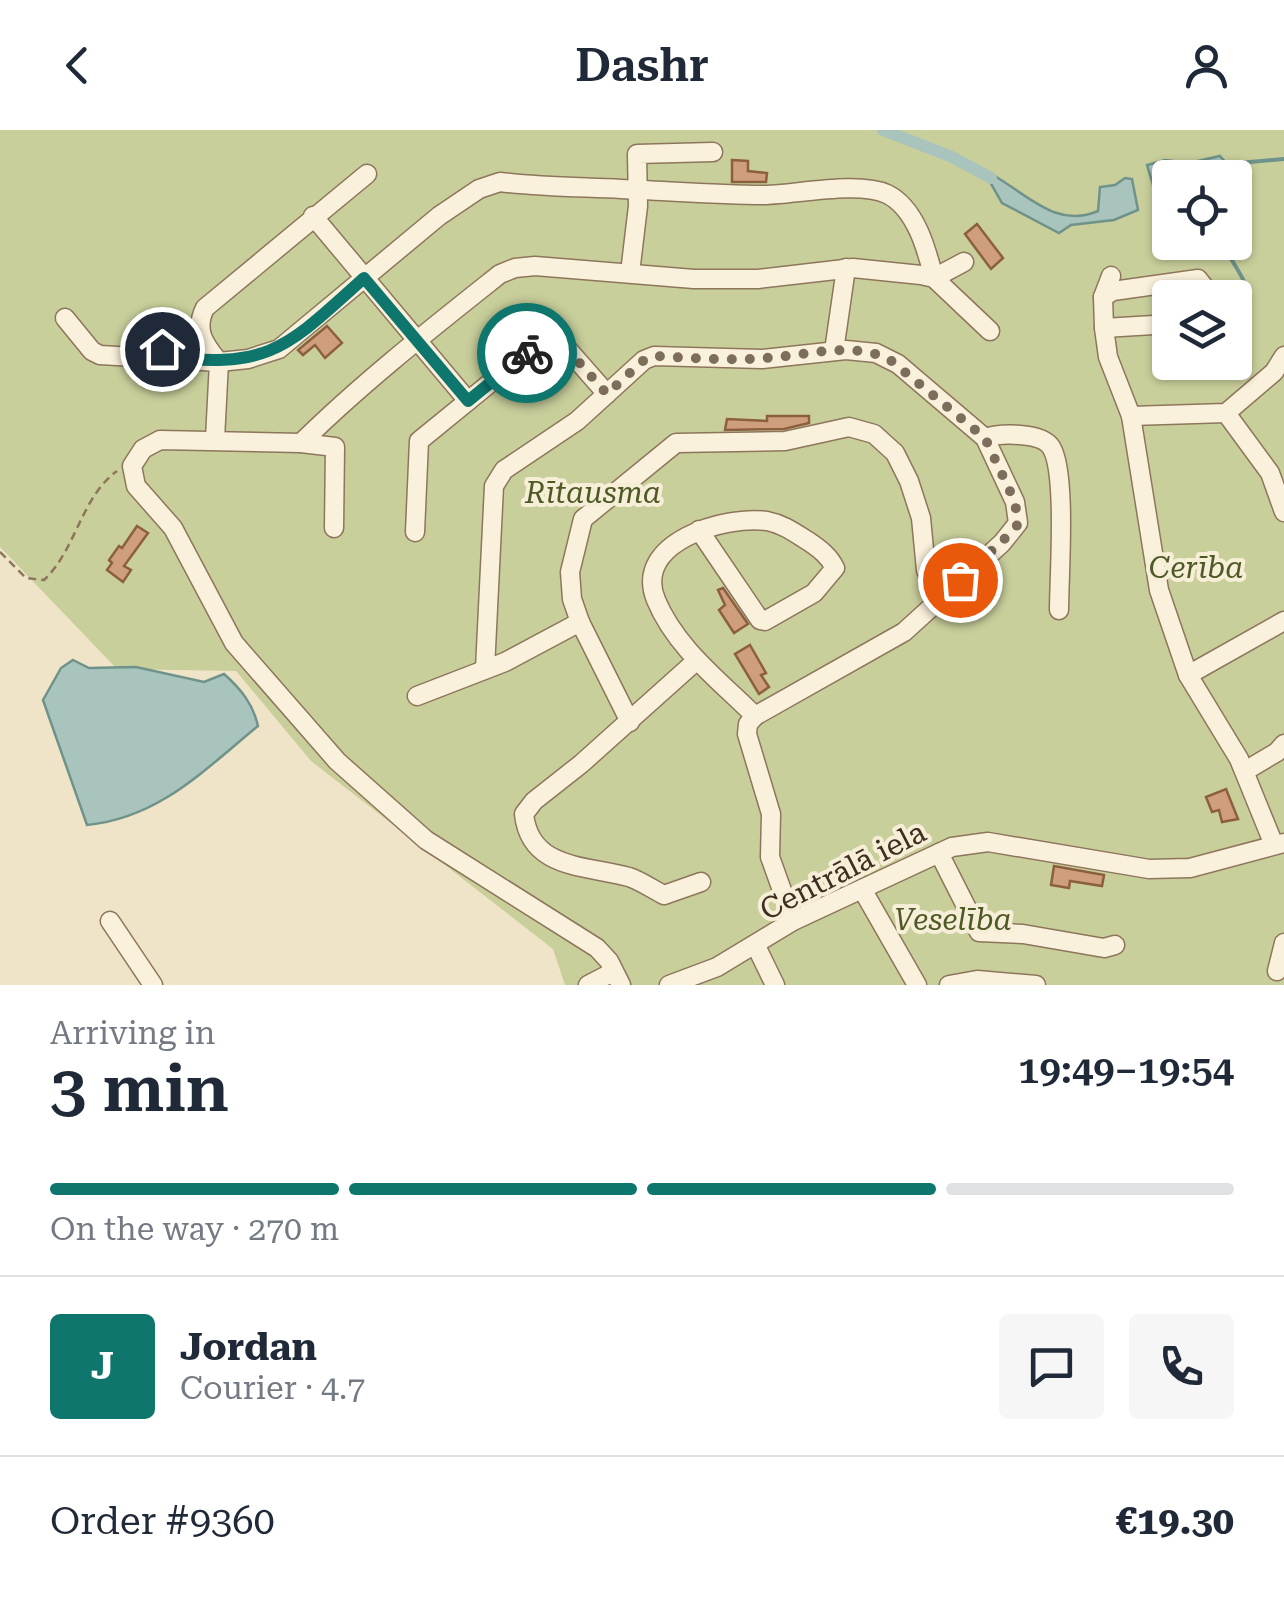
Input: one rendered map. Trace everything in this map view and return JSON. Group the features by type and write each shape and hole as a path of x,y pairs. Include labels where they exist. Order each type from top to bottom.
{"street":[{"path":"630,273 638,190 637,154 713,152"},
{"path":"216,439 219,362 200,338 200,319 206,308 367,174"},
{"path":"64,318 100,355 219,362 248,359 279,349 439,216 479,189 500,182 735,195 862,190 889,195 908,214 926,249 934,278"},
{"path":"313,216 468,401"},
{"path":"934,278 964,262"},
{"path":"301,443 338,406 417,340 500,274 515,268 694,279 758,279 846,268 921,274 934,278 990,331"},
{"path":"834,351 846,268"},
{"path":"1112,276 1103,297 1108,357 1131,416 1158,590 1188,675 1244,771 1279,844"},
{"path":"1103,297 1113,291 1152,285"},
{"path":"1104,328 1152,325"},
{"path":"160,356 162,349 176,338 200,328"},
{"path":"415,532 419,441 549,335 554,334 607,394"},
{"path":"485,668 494,486 498,477 577,421 644,360 654,356 762,359 834,351 876,352 898,364 985,438 1015,502 1018,524 904,632 755,716 748,724 747,734 771,814 770,857 793,920"},
{"path":"1131,416 1226,413 1274,372 1284,356"},
{"path":"334,528 338,406"},
{"path":"1226,413 1270,473 1284,512"},
{"path":"630,722 580,622 572,600 570,572 582,519 676,442 785,442 849,427 884,441 902,464 921,518 926,570 939,598"},
{"path":"985,438 1026,436 1044,442 1053,452 1060,527 1059,610"},
{"path":"336,447 216,439 151,443 132,466 136,486 174,528 234,642 337,761 426,840 597,948 609,960 617,978 588,985"},
{"path":"700,530 760,620 766,621 804,600 834,568 822,550 787,527 754,520 700,530 658,561 653,570 652,586 662,613 696,662 755,716"},
{"path":"1188,675 1284,621"},
{"path":"417,696 505,662 580,622"},
{"path":"696,662 526,808 526,828 540,850 552,858 633,878 664,894 701,882"},
{"path":"1244,771 1284,744"},
{"name":"Centrālā iela","path":"679,984 756,946 793,920 952,847 988,842 1054,856 1162,869 1190,868 1279,844"},
{"path":"939,853 979,932 1024,934 1104,948 1115,946"},
{"path":"862,889 917,985"},
{"path":"110,920 153,985"},
{"path":"1277,971 1284,943"},
{"path":"756,946 775,985"},
{"path":"948,985 977,980 1036,985"}],"path":[{"path":"0,552 26,578 44,580 60,560 100,488 114,471 132,466"}],"green space":[{"name":"Rītausma","path":"0,130 1284,130 1284,985 565,985 553,949 311,761 236,671 117,669 0,547"}],"water":[{"path":"993,175 1043,207 1069,216 1098,211 1100,187 1132,179 1138,210 1114,220 1071,225 1059,233 1002,203 989,180"},
{"path":"73,660 89,668 136,667 204,682 224,674 246,697 258,726 159,802 113,821 87,825 43,700 61,668"}],"building":[{"path":"732,160 748,161 748,171 767,173 766,182 732,182"},
{"path":"977,224 1003,258 991,269 965,234"},
{"path":"327,326 342,343 325,358 315,345 303,355 298,350"},
{"path":"767,416 809,416 809,423 784,429 725,430 727,419 767,421"},
{"path":"137,526 148,533 124,566 131,570 123,582 107,570 112,563 109,560"},
{"path":"723,588 748,624 734,633 719,610 725,605 718,590"},
{"path":"750,645 766,673 761,675 769,687 759,694 735,654"},
{"path":"1226,789 1238,819 1222,822 1219,810 1212,812 1206,797"},
{"path":"1054,866 1104,875 1102,886 1070,881 1069,888 1051,885"}],"waterway":[{"path":"883,130 952,157 991,178"},
{"path":"1252,162 1284,159"},
{"path":"1232,260 1243,280"}],"way so far":[{"path":"527,353 554,334 607,394 644,360 654,356 762,359 846,350 876,352 898,364 985,438 1015,502 1018,524 960,580"}],"route":[{"path":"162,349 160,356 209,362 248,359 279,349 364,278 468,401 527,353"}],"park label":[{"name":"Cerība","path":"1196,568"},
{"name":"Veselība","path":"953,920"}]}
